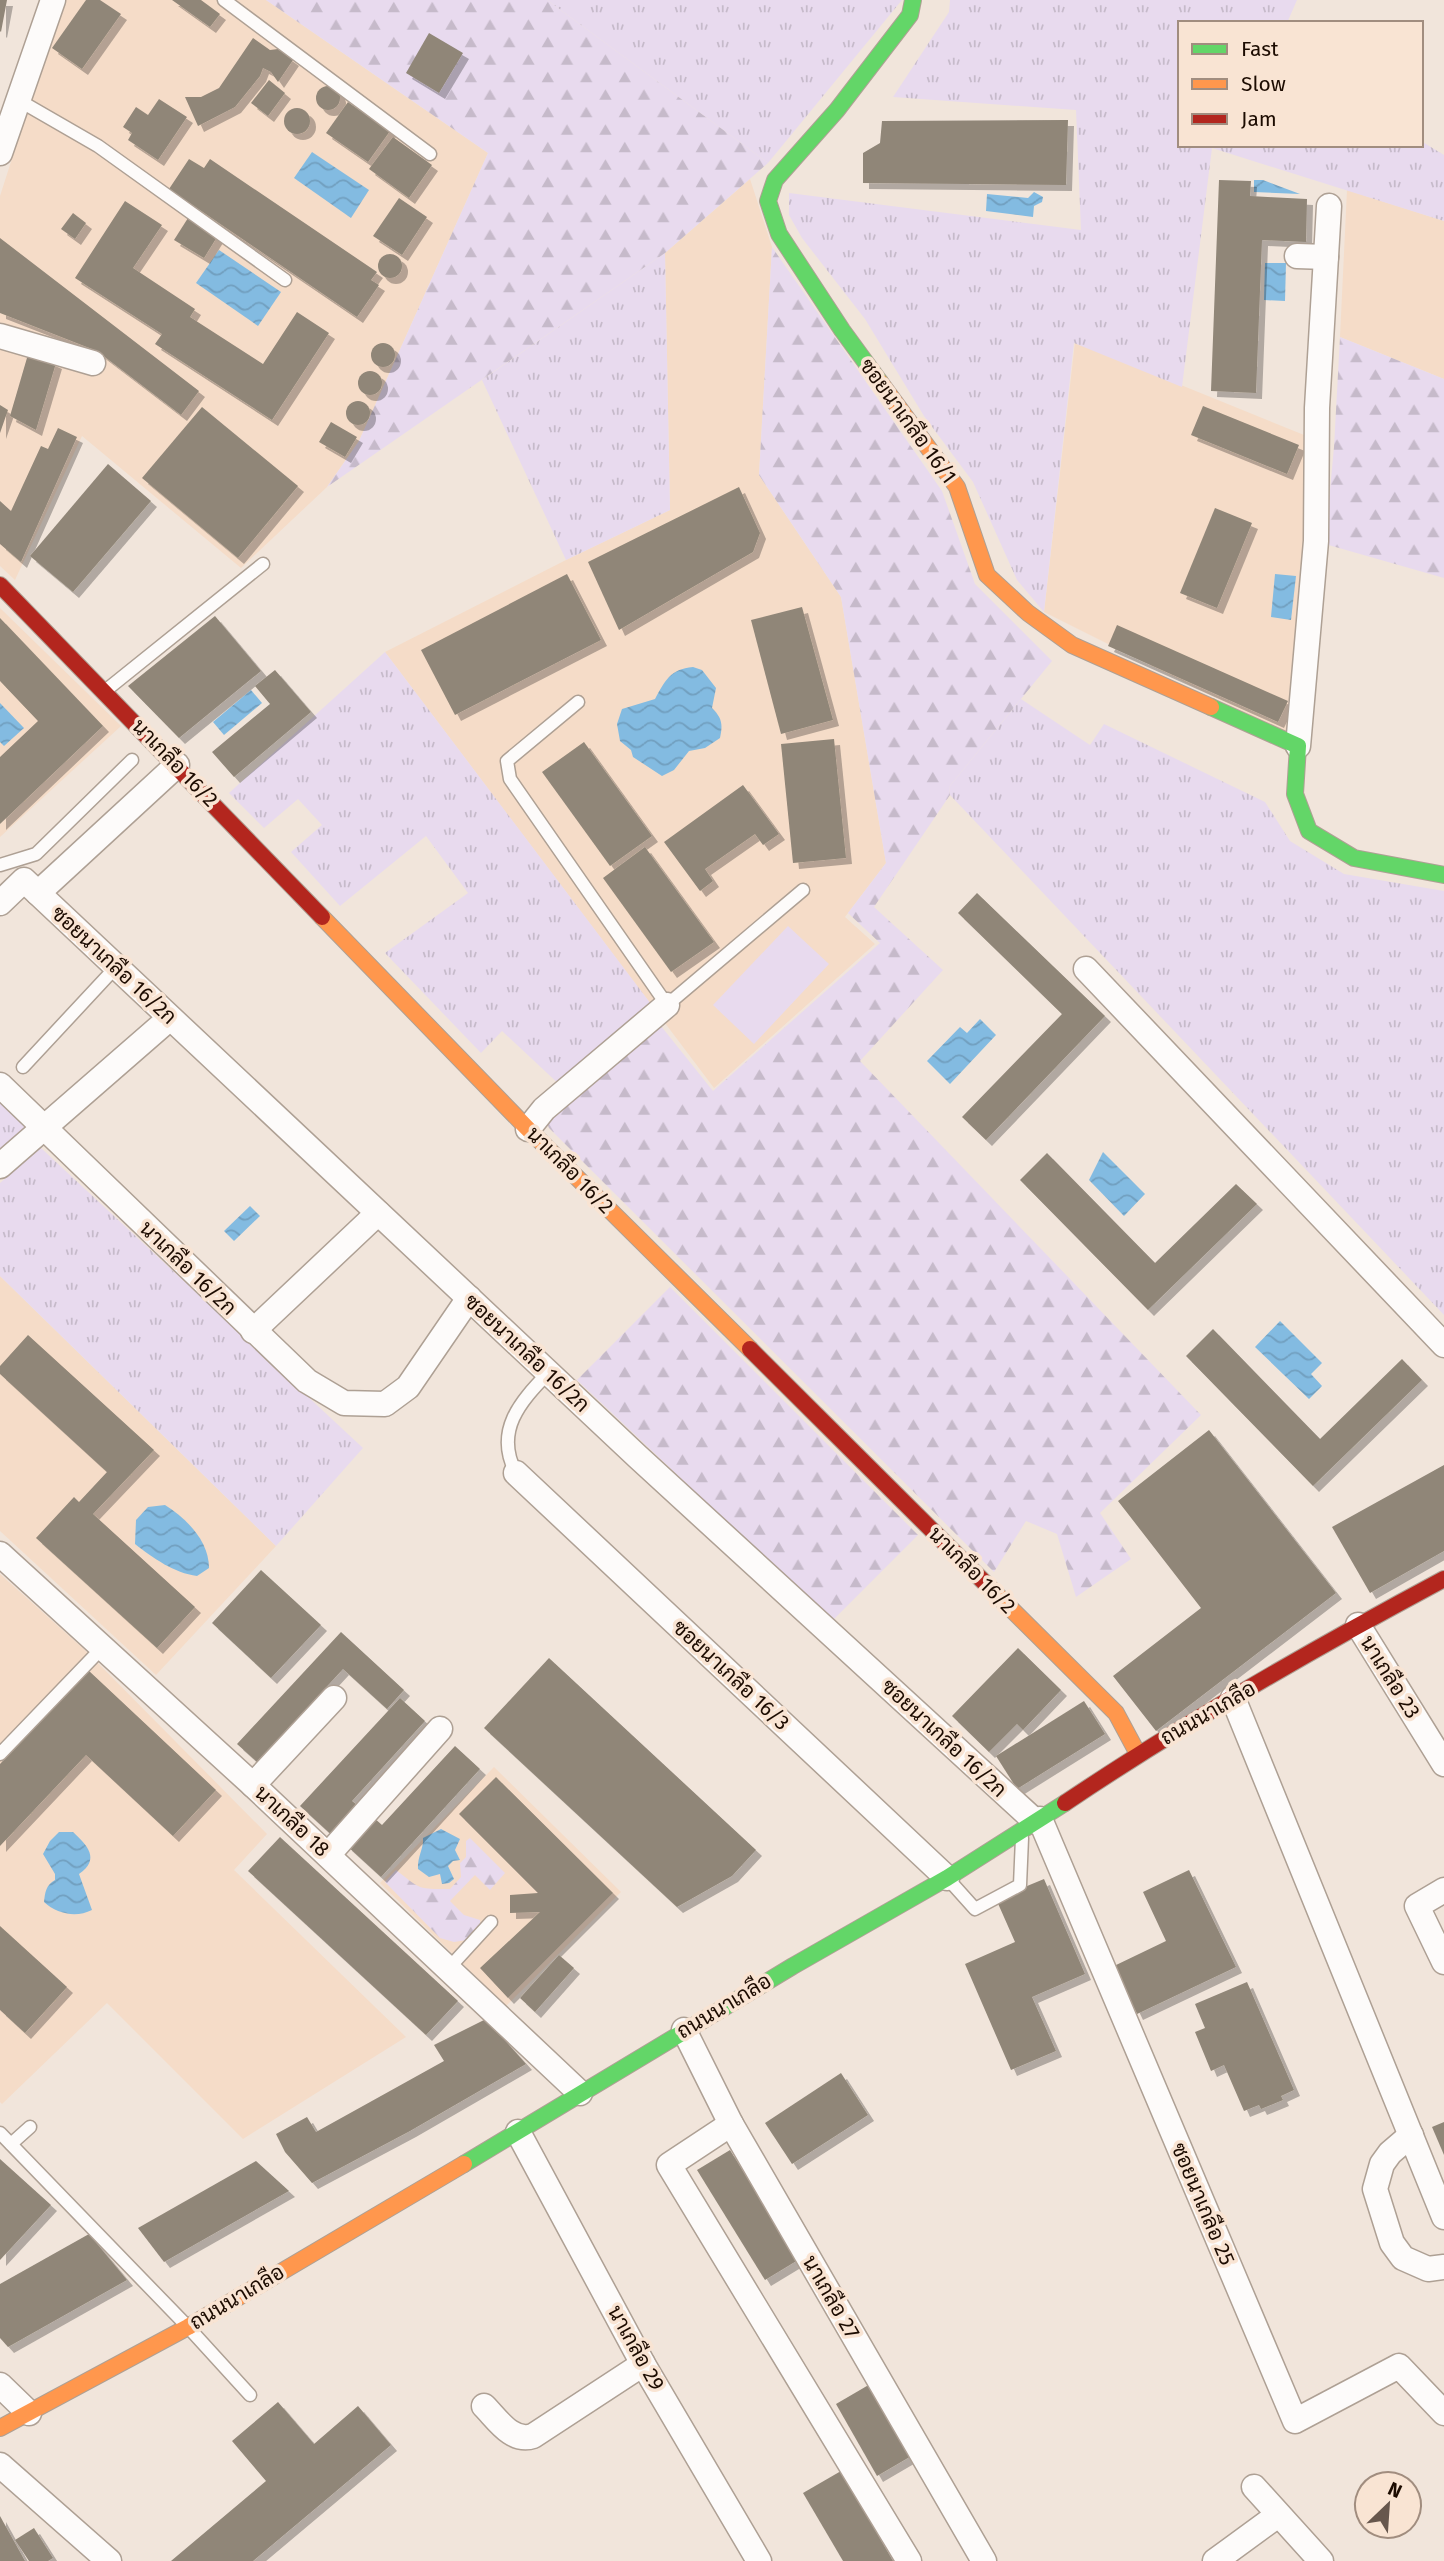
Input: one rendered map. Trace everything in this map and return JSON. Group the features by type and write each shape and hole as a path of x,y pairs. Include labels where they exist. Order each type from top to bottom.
{"street":[{"path":"2,142 20,101 53,0"},
{"name":"ซอยนาเกลือ 16/1","path":"913,0 910,15 854,88 775,180 768,201 779,234 842,330 957,487 987,575 1028,613 1072,645 1298,746"},
{"path":"1329,206 1317,408 1316,541 1295,794 1309,831 1354,858 1444,875"},
{"path":"1297,256 1326,257"},
{"path":"0,336 93,363"},
{"name":"นาเกลือ 16/2","path":"0,585 528,1129 1116,1713 1138,1754"},
{"path":"0,903 31,886 177,765"},
{"name":"ซอยนาเกลือ 16/2ก","path":"31,886 377,1213 1033,1824"},
{"path":"1086,969 1444,1345"},
{"path":"528,1129 544,1109 667,1005"},
{"path":"0,1166 170,1018"},
{"name":"นาเกลือ 16/2ก","path":"0,1085 253,1331 377,1213"},
{"path":"253,1331 321,1391 344,1403 385,1404 408,1387 469,1298"},
{"name":"ซอยนาเกลือ 16/3","path":"516,1473 947,1878"},
{"name":"นาเกลือ 18","path":"0,1554 253,1785 580,2093"},
{"name":"ถนนนาเกลือ","path":"0,2428 188,2327 518,2132 684,2030 947,1878 1138,1754 1358,1625 1444,1579"},
{"name":"นาเกลือ 23","path":"1358,1625 1444,1764"},
{"path":"253,1785 334,1698"},
{"path":"1233,1698 1444,2217"},
{"path":"328,1855 440,1729"},
{"name":"ซอยนาเกลือ 25","path":"1033,1824 1295,2421 1399,2366 1444,2413"},
{"path":"1444,1890 1417,1906 1444,1962"},
{"name":"นาเกลือ 27","path":"684,2030 731,2124 984,2561"},
{"path":"731,2124 669,2165 909,2561"},
{"name":"นาเกลือ 29","path":"518,2132 643,2364 759,2561"},
{"path":"1411,2135 1390,2152 1382,2164 1376,2189 1392,2243 1403,2258 1428,2269 1444,2267"},
{"path":"484,2406 513,2435 524,2439 533,2436 643,2364"},
{"path":"0,2385 29,2413"},
{"path":"0,2465 109,2561"},
{"path":"1254,2487 1321,2561"},
{"path":"1215,2561 1278,2515"}],"lane":[{"path":"224,0 430,154"},
{"path":"20,101 98,146 285,280"},
{"path":"105,691 263,564"},
{"path":"578,702 507,761 510,779 667,1005 803,890"},
{"path":"0,865 36,854 132,760"},
{"path":"23,1067 117,967"},
{"path":"516,1473 509,1455 508,1438 512,1422 518,1405 548,1373"},
{"path":"0,1754 103,1647"},
{"path":"947,1878 975,1909 1020,1885 1033,1824"},
{"path":"449,1968 491,1922"},
{"path":"11,2144 30,2127"},
{"path":"0,2133 250,2395"}],"shaded area":[{"path":"63,0 266,0 488,153 359,441 327,487 241,568 82,436 15,580 0,566 0,196"},
{"path":"750,179 772,247 759,475 841,597 886,863 845,917 875,944 714,1088 385,652 670,510 665,253"},
{"path":"1347,190 1444,221 1444,379 1340,337"},
{"path":"1075,342 1309,437 1292,736 1044,612"},
{"path":"0,608 121,726 0,837"},
{"path":"0,1276 276,1546 156,1675 0,1531"},
{"path":"0,1574 87,1652 267,1834 234,1870 406,2037 243,2139 107,2003 2,2104 0,2102"},
{"path":"494,1767 621,1892 506,2006 380,1883"}],"green space":[{"path":"266,0 547,0 768,163 665,253 327,487 359,441 488,153"},
{"path":"547,0 902,0 768,163"},
{"path":"950,0 1297,0 1288,21 1178,21 1178,147 1423,147 1423,142 1444,155 1444,221 1212,148 1182,387 1074,343 1044,612 1017,580 973,482 924,416 865,319 802,238 789,215 789,193 1081,230 1076,110 893,97 949,12"},
{"path":"772,247 942,491 975,584 1052,661 949,787 950,795 874,907 943,970 860,1061 1201,1415 1100,1513 1131,1559 1076,1597 1057,1534 1026,1521 994,1572 549,1128 546,1121 661,1026 713,1091 880,943 848,913 886,863 841,597 759,475"},
{"path":"665,253 670,510 566,560 482,380"},
{"path":"1340,337 1444,379 1444,578 1325,544"},
{"path":"385,652 654,1008 562,1087 502,1031 481,1053 385,953 468,893 426,836 340,906 291,852 322,825 298,799 264,828 229,793"},
{"path":"1021,699 1090,745 1104,724 1265,802 1290,841 1344,874 1444,891 1444,1315 950,795 949,787"},
{"path":"788,926 829,964 754,1044 713,1005"},
{"path":"0,1101 26,1128 0,1150"},
{"path":"41,1148 363,1448 276,1546 0,1276 0,1183"},
{"path":"670,1287 918,1535 832,1621 577,1380"},
{"path":"470,1838 505,1873 490,1890 475,1875 450,1901 464,1915 480,1920 481,1930 467,1940 454,1942 440,1938 385,1882 396,1870 420,1887 450,1889 461,1877 460,1863 466,1857 466,1841"}],"water":[{"path":"312,152 369,190 351,218 294,178"},
{"path":"1254,180 1263,180 1300,194 1254,192"},
{"path":"1034,192 1043,197 1042,202 1034,206 1033,217 986,211 987,194 1028,198"},
{"path":"219,250 281,292 258,326 196,283"},
{"path":"1265,263 1286,263 1285,301 1264,300"},
{"path":"1275,574 1296,576 1291,620 1271,617"},
{"path":"693,667 702,670 716,688 712,708 721,722 720,738 705,748 689,751 674,770 662,776 633,757 631,750 620,741 617,724 622,709 655,699 665,681 674,673"},
{"path":"251,690 262,703 224,735 213,722"},
{"path":"0,703 24,728 4,746 0,742"},
{"path":"980,1019 996,1035 950,1084 927,1061 960,1027 967,1033"},
{"path":"1103,1152 1145,1194 1124,1216 1089,1180"},
{"path":"250,1206 260,1216 234,1241 224,1231"},
{"path":"1280,1321 1322,1363 1311,1374 1322,1386 1309,1399 1255,1347"},
{"path":"165,1505 189,1524 201,1540 209,1568 197,1576 172,1568 135,1544 136,1520 148,1507"},
{"path":"441,1829 460,1839 455,1850 460,1860 453,1861 448,1866 454,1879 442,1884 440,1874 429,1877 418,1869 423,1838"},
{"path":"59,1832 73,1832 90,1852 89,1863 79,1874 92,1910 67,1914 44,1902 46,1889 55,1880 55,1874 43,1854"}],"building":[{"path":"0,0 7,0 1,32 0,31"},
{"path":"86,0 100,0 121,14 82,69 52,48"},
{"path":"172,0 201,0 220,14 210,27"},
{"path":"429,33 463,53 439,93 406,73"},
{"path":"253,38 270,50 278,49 293,60 278,82 271,72 263,68 260,76 235,107 198,126 185,97 201,97 219,88"},
{"path":"269,80 285,93 268,116 251,103"},
{"path":"328,86 337,89 340,98 337,107 328,110 319,107 316,98 319,89"},
{"path":"159,99 187,117 158,160 128,140 132,133 123,127 136,107 148,115"},
{"path":"348,102 390,131 368,162 326,133"},
{"path":"297,108 306,112 310,121 306,130 297,134 288,130 284,121 288,112"},
{"path":"1068,120 1066,185 863,183 863,153 880,143 882,121"},
{"path":"393,137 432,165 409,198 369,169"},
{"path":"189,159 204,168 210,159 377,272 371,280 379,285 357,317 169,189"},
{"path":"1219,180 1251,181 1250,196 1307,199 1306,242 1262,240 1256,393 1211,391"},
{"path":"399,198 427,217 402,255 373,236"},
{"path":"125,201 162,225 133,268 195,309 190,317 263,364 297,312 329,333 272,420 155,344 162,334 75,278"},
{"path":"73,213 86,223 75,239 61,229"},
{"path":"188,218 217,237 204,258 174,240"},
{"path":"0,238 199,391 181,415 97,351 0,313"},
{"path":"390,254 401,261 402,266 395,277 390,278 379,271 378,266 385,255"},
{"path":"383,343 394,350 395,355 388,366 383,367 372,360 371,355 378,344"},
{"path":"29,351 56,363 36,430 10,416"},
{"path":"370,371 379,374 382,383 379,392 370,395 361,392 358,383 361,374"},
{"path":"358,401 367,404 370,413 367,422 358,425 349,422 346,413 349,404"},
{"path":"0,405 8,410 0,433"},
{"path":"1203,406 1299,445 1287,474 1191,435"},
{"path":"202,407 298,486 238,558 142,478"},
{"path":"331,422 357,437 345,457 319,442"},
{"path":"58,428 77,437 21,562 0,544 0,501 11,511 41,446 48,449"},
{"path":"108,464 151,501 73,592 30,556"},
{"path":"739,487 760,533 753,552 619,630 588,562"},
{"path":"1215,508 1252,523 1217,608 1180,593"},
{"path":"567,574 601,640 455,715 421,650"},
{"path":"802,607 833,720 781,734 751,620"},
{"path":"215,616 261,671 179,738 128,686"},
{"path":"0,618 103,726 0,824 0,757 38,721 0,681"},
{"path":"1117,625 1288,701 1278,722 1108,646"},
{"path":"275,670 311,712 234,777 212,752 270,704 255,686"},
{"path":"834,739 846,858 793,863 781,744"},
{"path":"584,742 652,836 610,866 542,772"},
{"path":"743,785 779,834 763,845 755,834 705,869 713,881 700,891 664,842"},
{"path":"645,847 714,942 671,972 603,878"},
{"path":"977,893 1105,1016 986,1140 962,1117 1062,1014 958,913"},
{"path":"1047,1153 1155,1263 1236,1184 1257,1204 1148,1310 1020,1180"},
{"path":"1213,1329 1320,1439 1402,1359 1422,1380 1313,1486 1186,1356"},
{"path":"28,1335 154,1450 93,1514 195,1607 157,1648 36,1538 74,1497 79,1502 107,1472 0,1374 0,1366"},
{"path":"1209,1430 1336,1593 1156,1731 1113,1676 1201,1608 1118,1501"},
{"path":"1444,1465 1444,1551 1370,1593 1332,1527"},
{"path":"261,1570 321,1625 271,1678 212,1623"},
{"path":"341,1632 404,1690 387,1709 343,1669 257,1762 237,1744"},
{"path":"1018,1648 1061,1690 1023,1730 1017,1724 989,1752 952,1716"},
{"path":"549,1658 756,1850 732,1876 677,1907 484,1728"},
{"path":"88,1670 216,1790 173,1836 86,1755 0,1846 0,1764"},
{"path":"400,1698 425,1721 352,1801 362,1809 335,1838 300,1806"},
{"path":"1084,1701 1105,1734 1017,1789 996,1756"},
{"path":"455,1746 480,1769 381,1877 346,1845 373,1817 382,1825"},
{"path":"496,1777 613,1893 508,1998 480,1968 540,1912 510,1913 510,1895 538,1893 459,1814"},
{"path":"280,1837 458,2001 426,2035 248,1871"},
{"path":"1189,1870 1236,1967 1137,2014 1114,1966 1166,1941 1143,1892"},
{"path":"1044,1879 1085,1974 1032,1997 1056,2051 1011,2070 965,1964 1015,1942 996,1899"},
{"path":"0,1926 67,1987 25,2033 0,2010"},
{"path":"559,1955 574,1968 535,2012 520,1998"},
{"path":"1247,1982 1294,2090 1281,2096 1283,2100 1261,2109 1259,2105 1244,2111 1224,2065 1211,2071 1195,2032 1205,2028 1195,2004"},
{"path":"486,2019 526,2064 410,2131 312,2183 285,2152 276,2134 307,2117 316,2132 444,2061 434,2045"},
{"path":"841,2073 868,2115 792,2164 765,2123"},
{"path":"1444,2122 1444,2155 1432,2127"},
{"path":"730,2150 798,2260 765,2280 697,2170"},
{"path":"0,2159 51,2205 0,2260"},
{"path":"256,2161 289,2191 164,2262 138,2228"},
{"path":"89,2234 127,2280 8,2347 0,2338 0,2284"},
{"path":"872,2383 913,2455 877,2476 836,2404"},
{"path":"278,2402 314,2444 358,2406 391,2445 253,2561 171,2561 266,2481 232,2441"},
{"path":"841,2471 893,2561 843,2561 803,2493"},
{"path":"0,2516 25,2561 0,2561"},
{"path":"34,2528 53,2558 48,2561 29,2561 15,2540"}],"traffic: fast":[{"path":"880,382 779,234 768,201 775,180 837,110 910,15 913,0"},
{"path":"1211,707 1298,746 1295,794 1309,831 1354,858 1444,875"},
{"path":"464,2164 793,1966 947,1878 1065,1803"}],"traffic: slow":[{"path":"880,382 957,487 987,575 1028,613 1072,645 1211,707"},
{"path":"322,917 528,1129 750,1349"},
{"path":"988,1586 1116,1713 1138,1754"},
{"path":"0,2428 188,2327 464,2164"}],"traffic: jam":[{"path":"0,585 322,917"},
{"path":"750,1349 988,1586"},
{"path":"1065,1803 1252,1686 1444,1579"}]}
